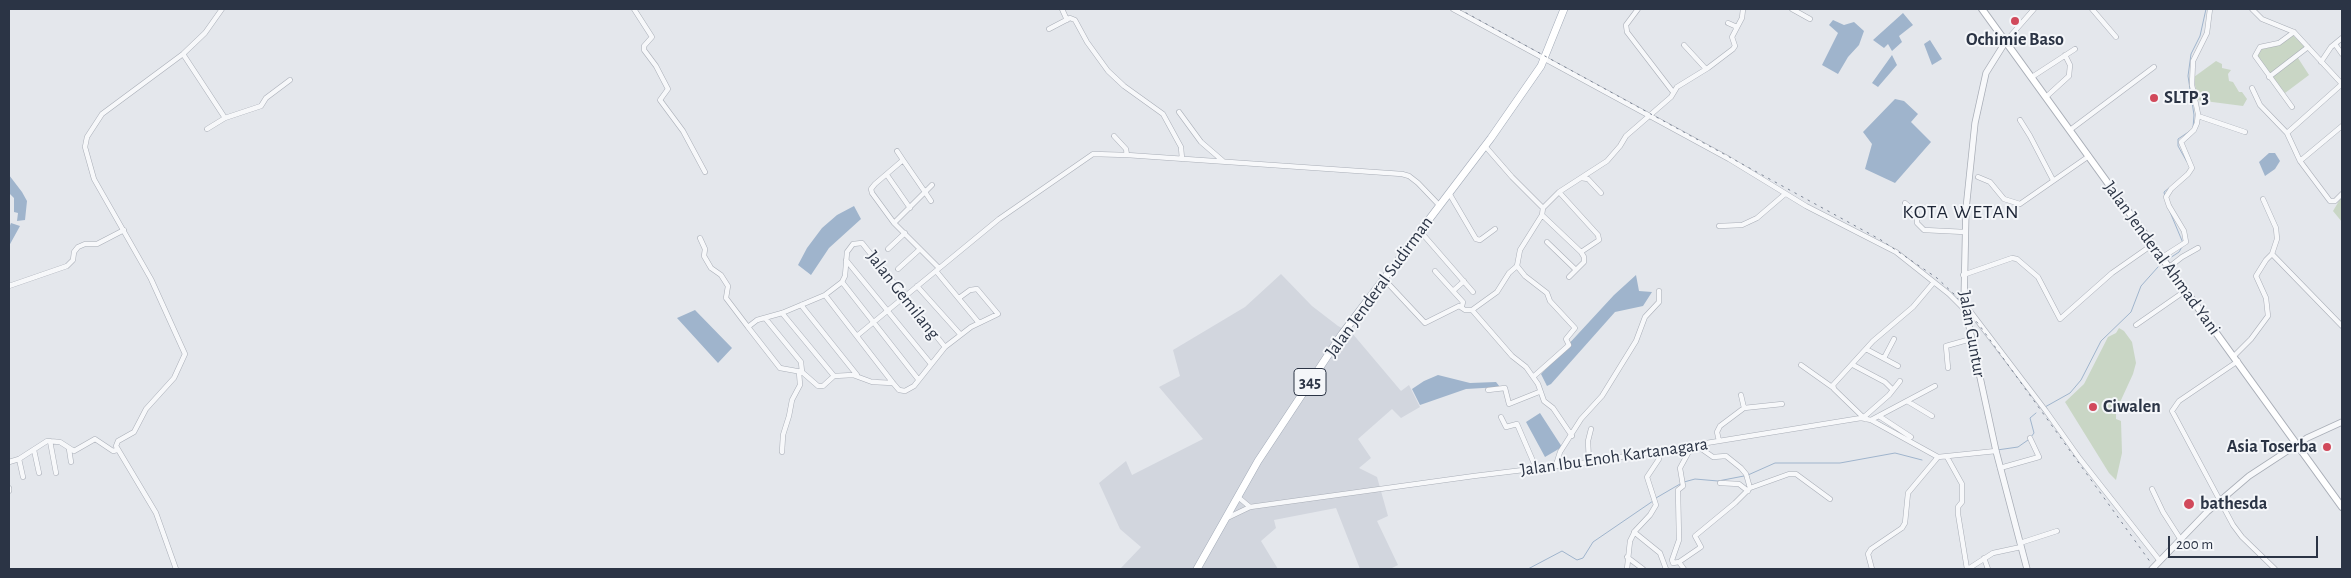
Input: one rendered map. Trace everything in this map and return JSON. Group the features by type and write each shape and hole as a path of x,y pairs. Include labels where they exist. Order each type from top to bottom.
{"main road":[{"name":"Jalan Jenderal Sudirman","path":"1197,569 1258,461 1290,411 1383,278 1485,146 1545,59 1564,9"},
{"name":"Jalan Jenderal Ahmad Yani","path":"1982,9 2342,507"}],"street":[{"path":"176,569 156,513 117,450 118,442 134,433 146,409 174,378 186,355 157,289 94,179 85,152 86,142 102,114 183,54 205,33 222,9"},
{"path":"634,9 652,37 644,46 644,50 656,66 668,90 660,100 683,131 705,172"},
{"path":"1062,9 1067,20"},
{"path":"1453,9 1750,171 1806,206 1896,252 1965,310"},
{"path":"1638,9 1626,25 1626,29 1673,92"},
{"path":"1435,271 1463,302 1462,306 1465,310 1472,310 1496,292 1509,273 1517,266 1520,250 1542,215 1543,208 1559,192 1606,161 1620,146 1626,136 1671,97 1677,87 1706,69 1735,47 1732,39 1742,18 1742,9"},
{"path":"1792,9 1810,19"},
{"path":"2006,41 2034,9"},
{"path":"2092,9 2116,37"},
{"path":"2162,259 2186,242 2184,231 2169,206 2166,197 2171,189 2191,171 2192,166 2180,142 2194,130 2198,116 2192,90 2193,61 2207,33 2210,9"},
{"path":"2252,9 2262,19 2294,32 2342,84 2287,133"},
{"path":"1049,29 1071,18 1075,20 1087,42 1108,71 1124,86 1163,114 1181,147 1182,159"},
{"path":"1728,23 1736,28"},
{"path":"2292,107 2256,60 2256,52 2260,47 2279,43 2294,32"},
{"path":"2321,62 2334,44 2342,38"},
{"name":"Jalan Guntur","path":"2006,41 1989,67 1984,80 1975,123 1975,176 1965,232 1964,303 1994,443 2027,569"},
{"path":"1684,44 1706,69"},
{"path":"2334,44 2342,54"},
{"path":"2269,77 2308,48"},
{"path":"2032,77 2075,49"},
{"path":"183,54 225,118"},
{"path":"2046,97 2069,76 2070,65 2065,55"},
{"path":"2070,130 2154,66"},
{"path":"207,129 225,118 261,106 266,98 290,80"},
{"path":"2252,88 2260,104 2287,133 2300,161 2330,200 2335,201 2342,194"},
{"path":"1179,112 1202,142 1223,161"},
{"path":"2198,116 2245,132"},
{"path":"2020,120 2054,180"},
{"path":"2300,161 2342,126"},
{"path":"1114,136 1126,149 1127,154"},
{"path":"1485,146 1543,208"},
{"path":"897,151 931,201"},
{"path":"858,335 999,219 1088,156 1127,154 1402,174 1409,176 1418,183 1439,206"},
{"path":"1975,176 1990,182 2004,198 2020,204 2073,169 2089,156"},
{"path":"903,160 875,184 871,189 872,193 894,222 937,269 979,323"},
{"path":"887,175 910,208"},
{"path":"1581,178 1588,179 1601,193"},
{"path":"894,222 932,184"},
{"path":"1559,192 1598,235 1599,240 1581,252"},
{"path":"1449,193 1476,239 1480,240 1495,229"},
{"path":"1719,226 1742,225 1757,218 1785,194"},
{"path":"2263,199 2276,228 2277,239 2272,254 2256,276 2266,298 2268,316 2236,358 2179,401 2172,411 2242,538 2275,569"},
{"path":"1904,203 1918,213 1917,223 1924,230 1935,229 1965,232"},
{"path":"1542,215 1581,252 1585,259 1569,278"},
{"path":"9,286 45,275 66,266 74,260 74,252 78,247 85,244 97,244 124,230"},
{"path":"1420,231 1473,292"},
{"path":"888,249 905,233"},
{"path":"700,238 705,249 704,256 710,268 721,276 728,286 726,298 780,368 800,372 821,387 834,376 857,375"},
{"path":"1547,242 1576,270"},
{"name":"Jalan Gemilang","path":"846,258 847,252 853,244 862,243 945,347"},
{"path":"1963,275 2015,258 2038,277 2058,317 2062,319 2112,273 2152,245"},
{"path":"2168,268 2183,256 2198,248"},
{"path":"898,270 920,249"},
{"path":"2272,254 2342,326"},
{"path":"748,327 765,318 825,295 842,282 845,276 846,258"},
{"path":"846,258 931,364"},
{"path":"1517,266 1525,276 1547,293 1550,301 1575,328 1566,338 1569,345 1534,377"},
{"path":"1383,278 1425,323 1462,306"},
{"path":"1453,291 1464,281"},
{"path":"842,282 872,323 918,379"},
{"path":"1832,387 1866,349 1912,307 1934,282"},
{"path":"917,286 960,334"},
{"path":"825,295 858,335 893,383 899,390 905,391 914,386 945,347 960,334 998,314 977,289 970,290 959,298"},
{"path":"1556,465 1560,452 1587,411 1602,396 1636,341 1645,317 1659,302 1659,291"},
{"path":"2136,325 2186,291"},
{"path":"1964,303 2080,459 2160,561"},
{"path":"801,305 857,375 872,382 893,383"},
{"path":"1472,310 1512,356 1520,360 1534,377 1544,401 1553,408 1572,436"},
{"path":"782,313 834,376"},
{"path":"765,318 801,362 800,385 792,400 789,416 782,435 782,452"},
{"path":"1948,368 1946,346 1971,339"},
{"path":"1884,358 1894,340"},
{"path":"1866,349 1898,366"},
{"path":"1801,365 1832,387 1867,418 1938,457 1996,451"},
{"path":"1853,365 1885,382 1893,390"},
{"path":"1867,418 1900,381"},
{"name":"Jalan Ibu Enoh Kartanagara","path":"1225,520 1250,507 1589,462 1879,416 1936,386"},
{"path":"1488,390 1505,388 1509,404 1539,392"},
{"path":"1741,395 1744,408"},
{"path":"1907,401 1932,416"},
{"path":"1719,441 1717,432 1720,426 1744,408 1782,404"},
{"path":"1879,416 1911,437"},
{"path":"1500,417 1506,427 1517,424 1536,468"},
{"path":"2152,569 2220,500 2249,476 2298,444 2328,427 2342,422"},
{"path":"1589,462 1588,441 1591,429"},
{"path":"2000,468 2039,457 2030,438"},
{"path":"9,462 19,459 50,441 60,442 74,451 95,439 113,452 117,450"},
{"path":"50,441 56,473"},
{"path":"1699,445 1713,457 1726,456 1746,474 1749,489"},
{"path":"1692,446 1680,466 1682,484 1678,490 1678,540 1672,560 1673,563 1679,562 1701,547 1694,539 1695,536 1749,489 1790,474 1796,474 1830,499"},
{"path":"68,448 71,462"},
{"path":"34,450 39,473"},
{"path":"1627,569 1630,541 1634,532 1654,510 1656,502 1647,478 1658,459 1658,452"},
{"path":"1872,569 1868,554 1871,549 1902,528 1905,523 1908,493 1938,457"},
{"path":"1947,457 1962,484 1962,502 1958,507 1958,514 1967,569 1993,552 2021,545 2057,532"},
{"path":"19,459 23,477"},
{"path":"1720,483 1739,484 1749,489"},
{"path":"2152,489 2163,512 2181,540"},
{"path":"1238,497 1250,507"},
{"path":"1634,532 1660,553 1666,569"},
{"path":"1627,557 1643,569"},
{"path":"1984,558 1988,569"},
{"path":"1679,562 1684,569"}],"shaded area":[{"path":"1281,274 1312,306 1338,326 1352,333 1401,391 1409,385 1420,407 1401,418 1392,409 1358,439 1371,458 1359,468 1377,477 1388,516 1377,521 1398,565 1390,569 1360,569 1336,508 1274,520 1276,528 1261,541 1278,569 1120,569 1141,547 1120,529 1099,483 1126,461 1132,475 1203,439 1159,387 1180,376 1173,350 1245,307"}],"green space":[{"path":"2293,35 2306,48 2298,58 2309,75 2285,93 2258,58 2258,53 2262,49 2280,45"},
{"path":"2216,61 2222,64 2222,68 2231,70 2228,74 2229,81 2233,82 2239,92 2242,92 2247,99 2243,106 2197,100 2194,77"},
{"path":"2342,196 2342,222 2333,211"},
{"name":"Ciwalen","path":"2119,328 2124,331 2132,342 2136,363 2116,411 2116,419 2121,421 2122,453 2116,480 2109,473 2065,402 2084,384 2108,337 2116,333"}],"water":[{"path":"1903,13 1913,25 1899,36 1902,42 1892,51 1888,44 1884,48 1873,40"},
{"path":"1833,20 1844,25 1854,22 1864,31 1859,45 1848,57 1838,74 1822,65 1838,33 1829,25"},
{"path":"1930,40 1942,59 1932,65 1924,44"},
{"path":"1892,55 1897,65 1878,87 1872,83"},
{"path":"1895,99 1904,101 1918,114 1911,122 1931,142 1895,183 1865,169 1872,144 1863,132"},
{"path":"2269,153 2275,153 2280,161 2275,169 2265,176 2259,162"},
{"path":"9,175 27,201 25,220 17,221 18,213 14,212 14,198 9,193"},
{"path":"854,206 861,219 829,248 811,275 798,265 807,248 822,228 837,215"},
{"path":"11,223 20,226 9,246 9,228"},
{"path":"1636,275 1639,291 1652,292 1643,306 1615,312 1551,384 1547,386 1541,374 1614,295"},
{"path":"695,310 732,348 718,363 677,318"},
{"path":"1438,375 1470,383 1496,382 1500,387 1466,389 1420,405 1412,389"},
{"path":"1540,413 1562,447 1545,457 1526,422"}],"waterway":[{"path":"2193,128 2194,115 2188,76 2191,54 2200,36 2206,9"},
{"path":"2187,162 2178,146 2178,139 2190,131"},
{"path":"2165,197 2164,192 2169,188"},
{"path":"2170,212 2183,243"},
{"path":"2170,258 2179,252 2182,247"},
{"path":"2045,407 2070,393 2081,380 2101,341 2131,312 2141,286 2158,267"},
{"path":"2031,437 2034,433 2030,418 2036,413"},
{"path":"1997,450 2018,447 2028,440"},
{"path":"1748,475 1775,463 1840,463 1895,453 1922,460"},
{"path":"1684,482 1695,479 1718,481 1744,476"},
{"path":"1656,498 1680,484"},
{"path":"1528,569 1562,551 1577,560 1583,558 1593,542 1653,501"}],"railway":[{"path":"1459,9 1881,240 1937,278 1956,296 1980,326 2151,563"}],"place":[{"name":"Ochimie Baso","path":"2015,21"},
{"name":"SLTP 3","path":"2154,98"},
{"name":"Ciwalen","path":"2093,407"},
{"name":"Asia Toserba","path":"2327,447"},
{"name":"bathesda","path":"2189,504"}],"district":[{"name":"KOTA WETAN","path":"1961,212"}]}
